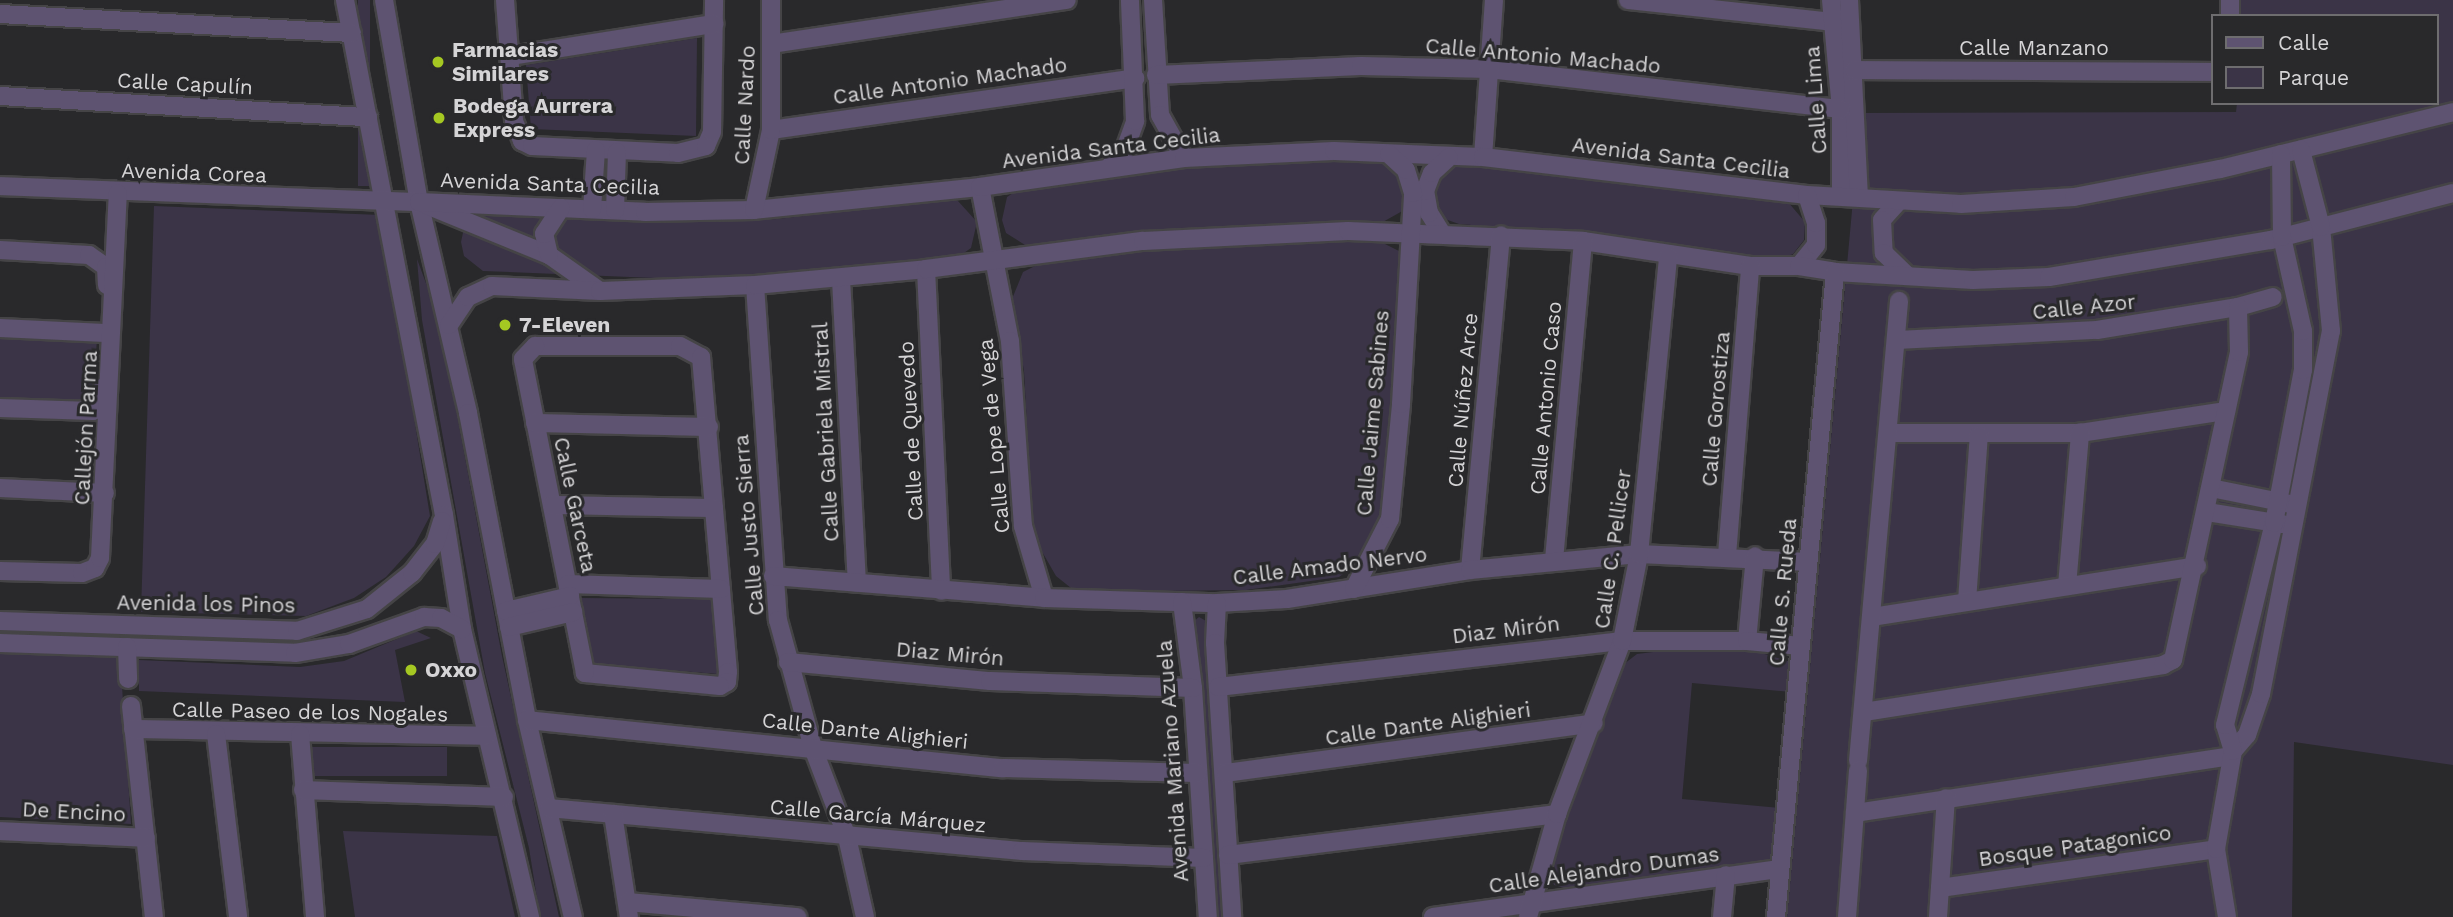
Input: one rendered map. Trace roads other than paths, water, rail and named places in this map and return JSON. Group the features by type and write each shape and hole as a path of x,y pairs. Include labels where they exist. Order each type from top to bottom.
{"street":[{"path":"345,0 386,202 444,515 462,629 486,736 504,797 530,917"},
{"path":"384,0 419,202 449,325 527,720 573,917"},
{"path":"505,0 514,121 522,141 532,146 617,152 690,152 706,146 712,132 714,0"},
{"name":"Calle Nardo","path":"754,210 771,130 771,0"},
{"path":"771,44 1067,0"},
{"path":"1108,167 1131,139 1135,78 1130,0"},
{"path":"1153,0 1160,115 1184,158"},
{"path":"1483,157 1494,0"},
{"path":"1628,0 1833,22"},
{"name":"Calle Lima","path":"1831,0 1849,108"},
{"name":"Calle Lima","path":"1849,0 1854,70 1849,108 1850,197"},
{"path":"2,9 351,33"},
{"path":"511,56 714,24"},
{"name":"Calle Antonio Machado","path":"1156,75 1361,66 1489,69 1849,108"},
{"name":"Calle Manzano","path":"1854,70 2212,72"},
{"name":"Calle Antonio Machado","path":"771,130 1135,78"},
{"name":"Calle Capulín","path":"0,96 368,117"},
{"name":"Avenida Santa Cecilia","path":"419,202 615,210 754,210 980,187 1184,158 1334,151 1483,157 1807,195 1961,204 2074,197 2281,155 2453,112"},
{"path":"592,209 596,150"},
{"path":"1855,813 2233,753 2247,735 2261,694 2296,527 2331,331 2320,227 2301,150"},
{"path":"615,210 617,152"},
{"name":"Calle Jaime Sabines","path":"1354,589 1390,519 1412,184 1389,154"},
{"path":"2227,917 2216,849 2233,753 2225,725 2274,523 2303,370 2303,331 2282,237 2281,155"},
{"path":"1441,232 1429,213 1425,191 1432,173 1449,157"},
{"name":"Avenida Corea","path":"0,186 118,193 419,202"},
{"name":"Calle Lope de Vega","path":"980,187 1015,382 1023,526 1044,598"},
{"name":"Callejón Parma","path":"0,571 67,573 95,568 100,558 118,193"},
{"path":"449,325 468,297 492,286 600,291 755,285 926,270 1143,241 1409,232 1583,241 1668,256 1750,266 1799,266 1835,272 1908,276 2049,277 2282,237 2453,193"},
{"path":"1799,266 1816,245 1816,223 1807,195"},
{"path":"1899,201 1882,220 1884,253 1908,276"},
{"path":"419,202 549,255 600,291"},
{"path":"549,255 544,234 561,208"},
{"name":"Calle Núñez Arce","path":"1470,570 1501,235"},
{"name":"Calle Antonio Caso","path":"1555,560 1583,241"},
{"path":"0,250 89,255 102,261 107,270 103,399 93,411 0,408"},
{"name":"Calle C. Pellicer","path":"1529,909 1557,814 1594,723 1622,641 1639,554 1668,256"},
{"name":"Calle Gorostiza","path":"1727,555 1750,266"},
{"name":"Calle de Quevedo","path":"926,270 941,591"},
{"name":"Calle S. Rueda","path":"1776,917 1835,272"},
{"name":"Calle Gabriela Mistral","path":"841,279 857,583"},
{"name":"Calle Justo Sierra","path":"755,285 772,576 788,662 813,748 847,837 865,917"},
{"name":"Calle Azor","path":"1897,340 2097,330 2238,307 2273,297"},
{"path":"1847,917 1899,301"},
{"path":"1864,712 2163,665 2178,652 2239,352 2238,307"},
{"path":"0,328 105,333"},
{"name":"Calle Garceta","path":"709,427 703,363 687,346 530,348 523,359 585,673 720,686 727,681 721,589"},
{"path":"1889,433 2080,433 2226,411"},
{"path":"508,619 570,597 721,589 709,427 535,423"},
{"path":"2067,586 2080,433"},
{"path":"1966,601 1979,435"},
{"path":"0,488 105,493"},
{"path":"2211,488 2300,507"},
{"path":"552,505 714,508"},
{"path":"2207,512 2296,527"},
{"name":"Avenida los Pinos","path":"0,621 252,632 296,631 341,621 367,609 412,573 435,544 444,515"},
{"name":"Calle Amado Nervo","path":"772,576 1044,598 1217,603 1354,589 1470,570 1555,560 1639,554 1755,556 1808,562"},
{"path":"1747,641 1755,556"},
{"path":"1872,617 2197,566"},
{"name":"Avenida Mariano Azuela","path":"1182,603 1193,688 1208,917"},
{"path":"1217,603 1217,687 1226,774 1232,917"},
{"path":"0,643 295,653 349,644 424,617 441,618 462,629"},
{"path":"341,621 349,644"},
{"name":"Diaz Mirón","path":"1217,687 1622,641 1747,641 1801,646"},
{"path":"127,647 128,679"},
{"name":"Diaz Mirón","path":"788,662 990,681 1193,688"},
{"path":"131,706 154,917"},
{"name":"Calle Dante Alighieri","path":"527,720 1003,768 1198,773"},
{"name":"Calle Dante Alighieri","path":"1226,774 1594,723"},
{"name":"Calle Paseo de los Nogales","path":"133,729 216,734 486,736"},
{"path":"216,734 238,917"},
{"path":"300,734 316,917"},
{"path":"303,790 504,797"},
{"path":"1938,917 1946,798"},
{"name":"Calle García Márquez","path":"549,808 1022,851 1204,858"},
{"path":"613,814 629,909 797,917"},
{"path":"1228,855 1557,814"},
{"name":"De Encino","path":"0,831 146,838"},
{"name":"Bosque Patagonico","path":"1940,887 2216,849"},
{"name":"Calle Alejandro Dumas","path":"1433,917 1529,909 1726,875 1780,869"},
{"path":"1722,917 1726,875"}],"place":[{"name":"Farmacias Similares","path":"438,62"},
{"name":"Bodega Aurrera Express","path":"439,118"},
{"name":"7-Eleven","path":"505,325"},
{"name":"Oxxo","path":"411,670"}]}
